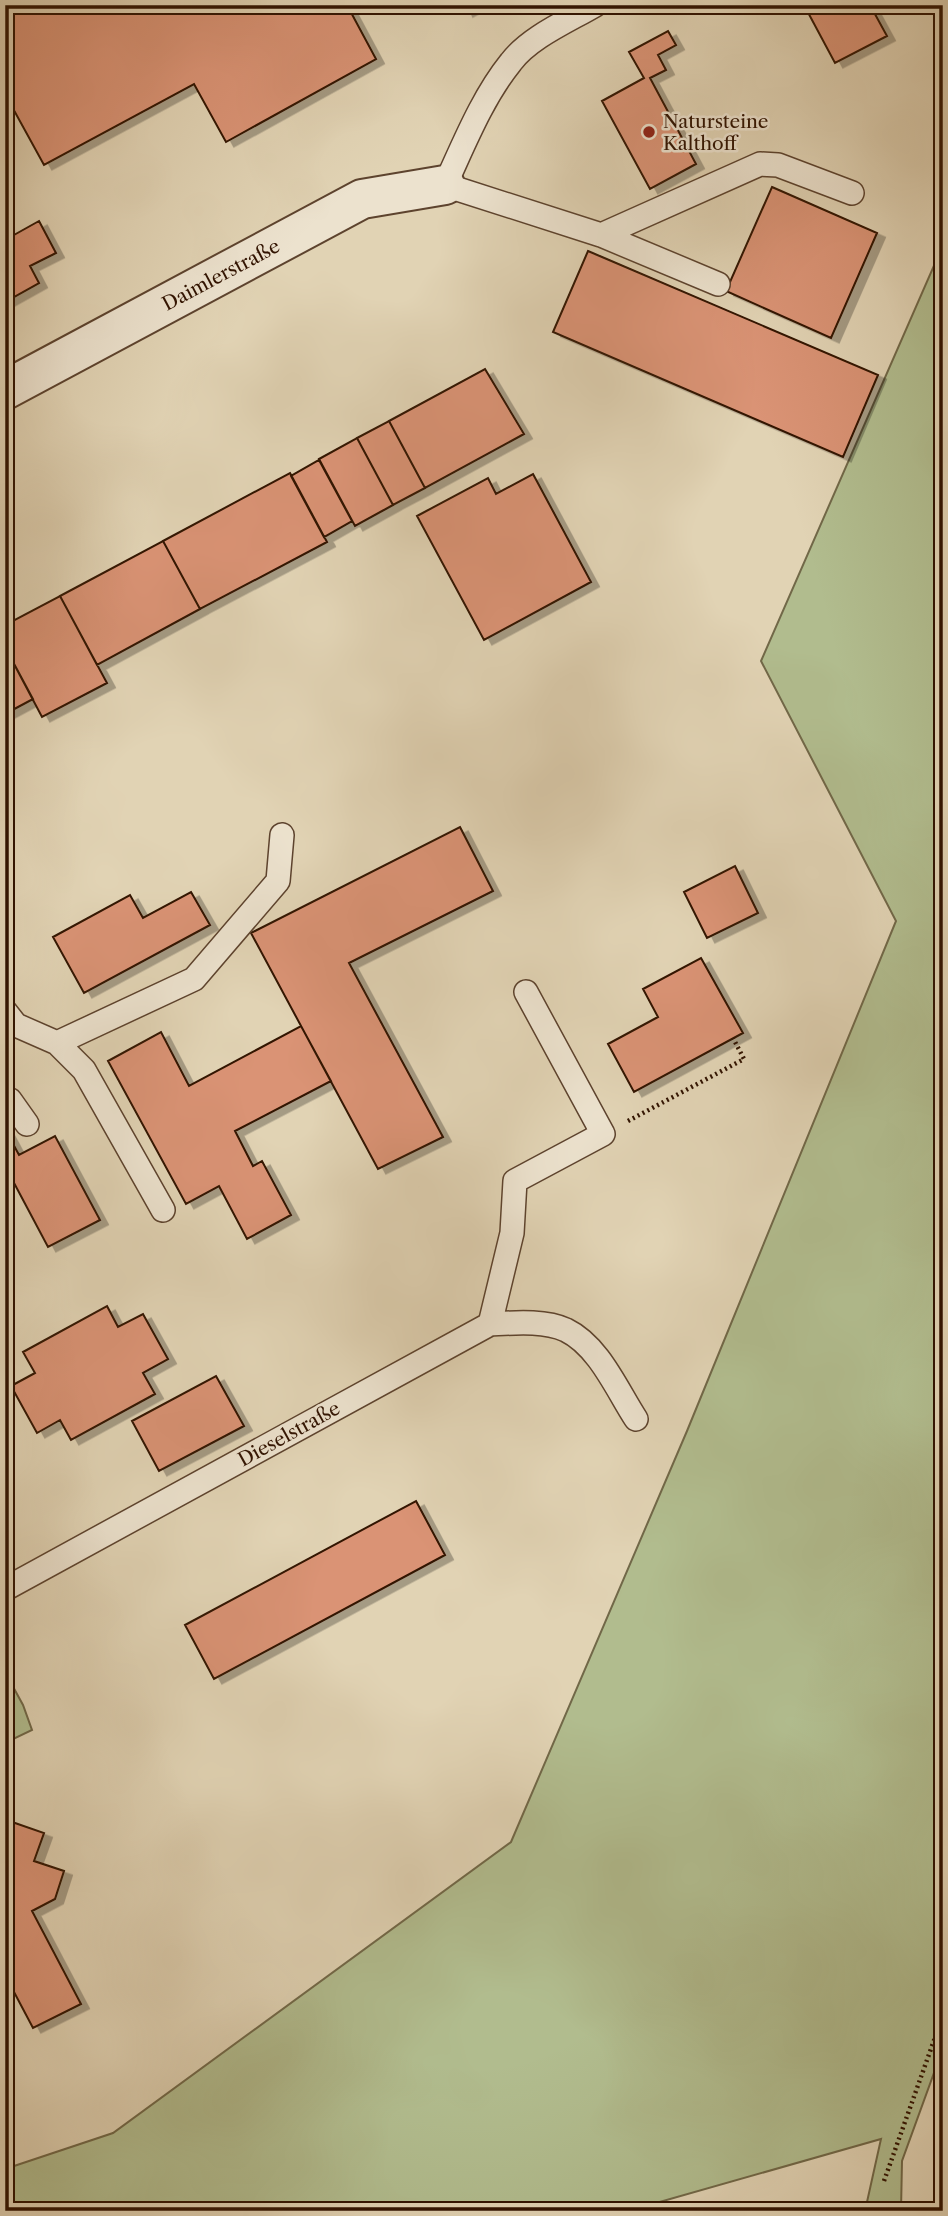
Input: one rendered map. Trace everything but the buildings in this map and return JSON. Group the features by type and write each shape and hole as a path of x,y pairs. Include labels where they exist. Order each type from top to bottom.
{"street":[{"name":"Daimlerstraße","path":"5,390 362,199 445,185"}],"lane":[{"path":"595,5 541,38 512,61 478,114 445,185 601,235 718,284"},
{"path":"601,235 760,164 778,165 852,193"},
{"path":"58,1043 194,979 278,881 282,835"},
{"path":"526,992 603,1134 515,1181 512,1233 490,1324 527,1323 565,1330 594,1353 636,1419"},
{"path":"5,1011 16,1025 58,1043 85,1070 163,1210"},
{"path":"5,1101 10,1100 27,1124"},
{"name":"Dieselstraße","path":"5,1589 490,1324"}],"path":[{"path":"603,1134 744,1059 733,1038"},
{"path":"884,2181 943,2015"}],"green space":[{"path":"943,245 943,2048 902,2161 901,2211 865,2211 881,2139 628,2211 5,2211 5,2169 113,2133 511,1842 687,1431 896,921 761,661"},
{"path":"5,1672 23,1705 32,1730 5,1743"}],"place":[{"name":"Natursteine Kalthoff","path":"649,132"}]}
